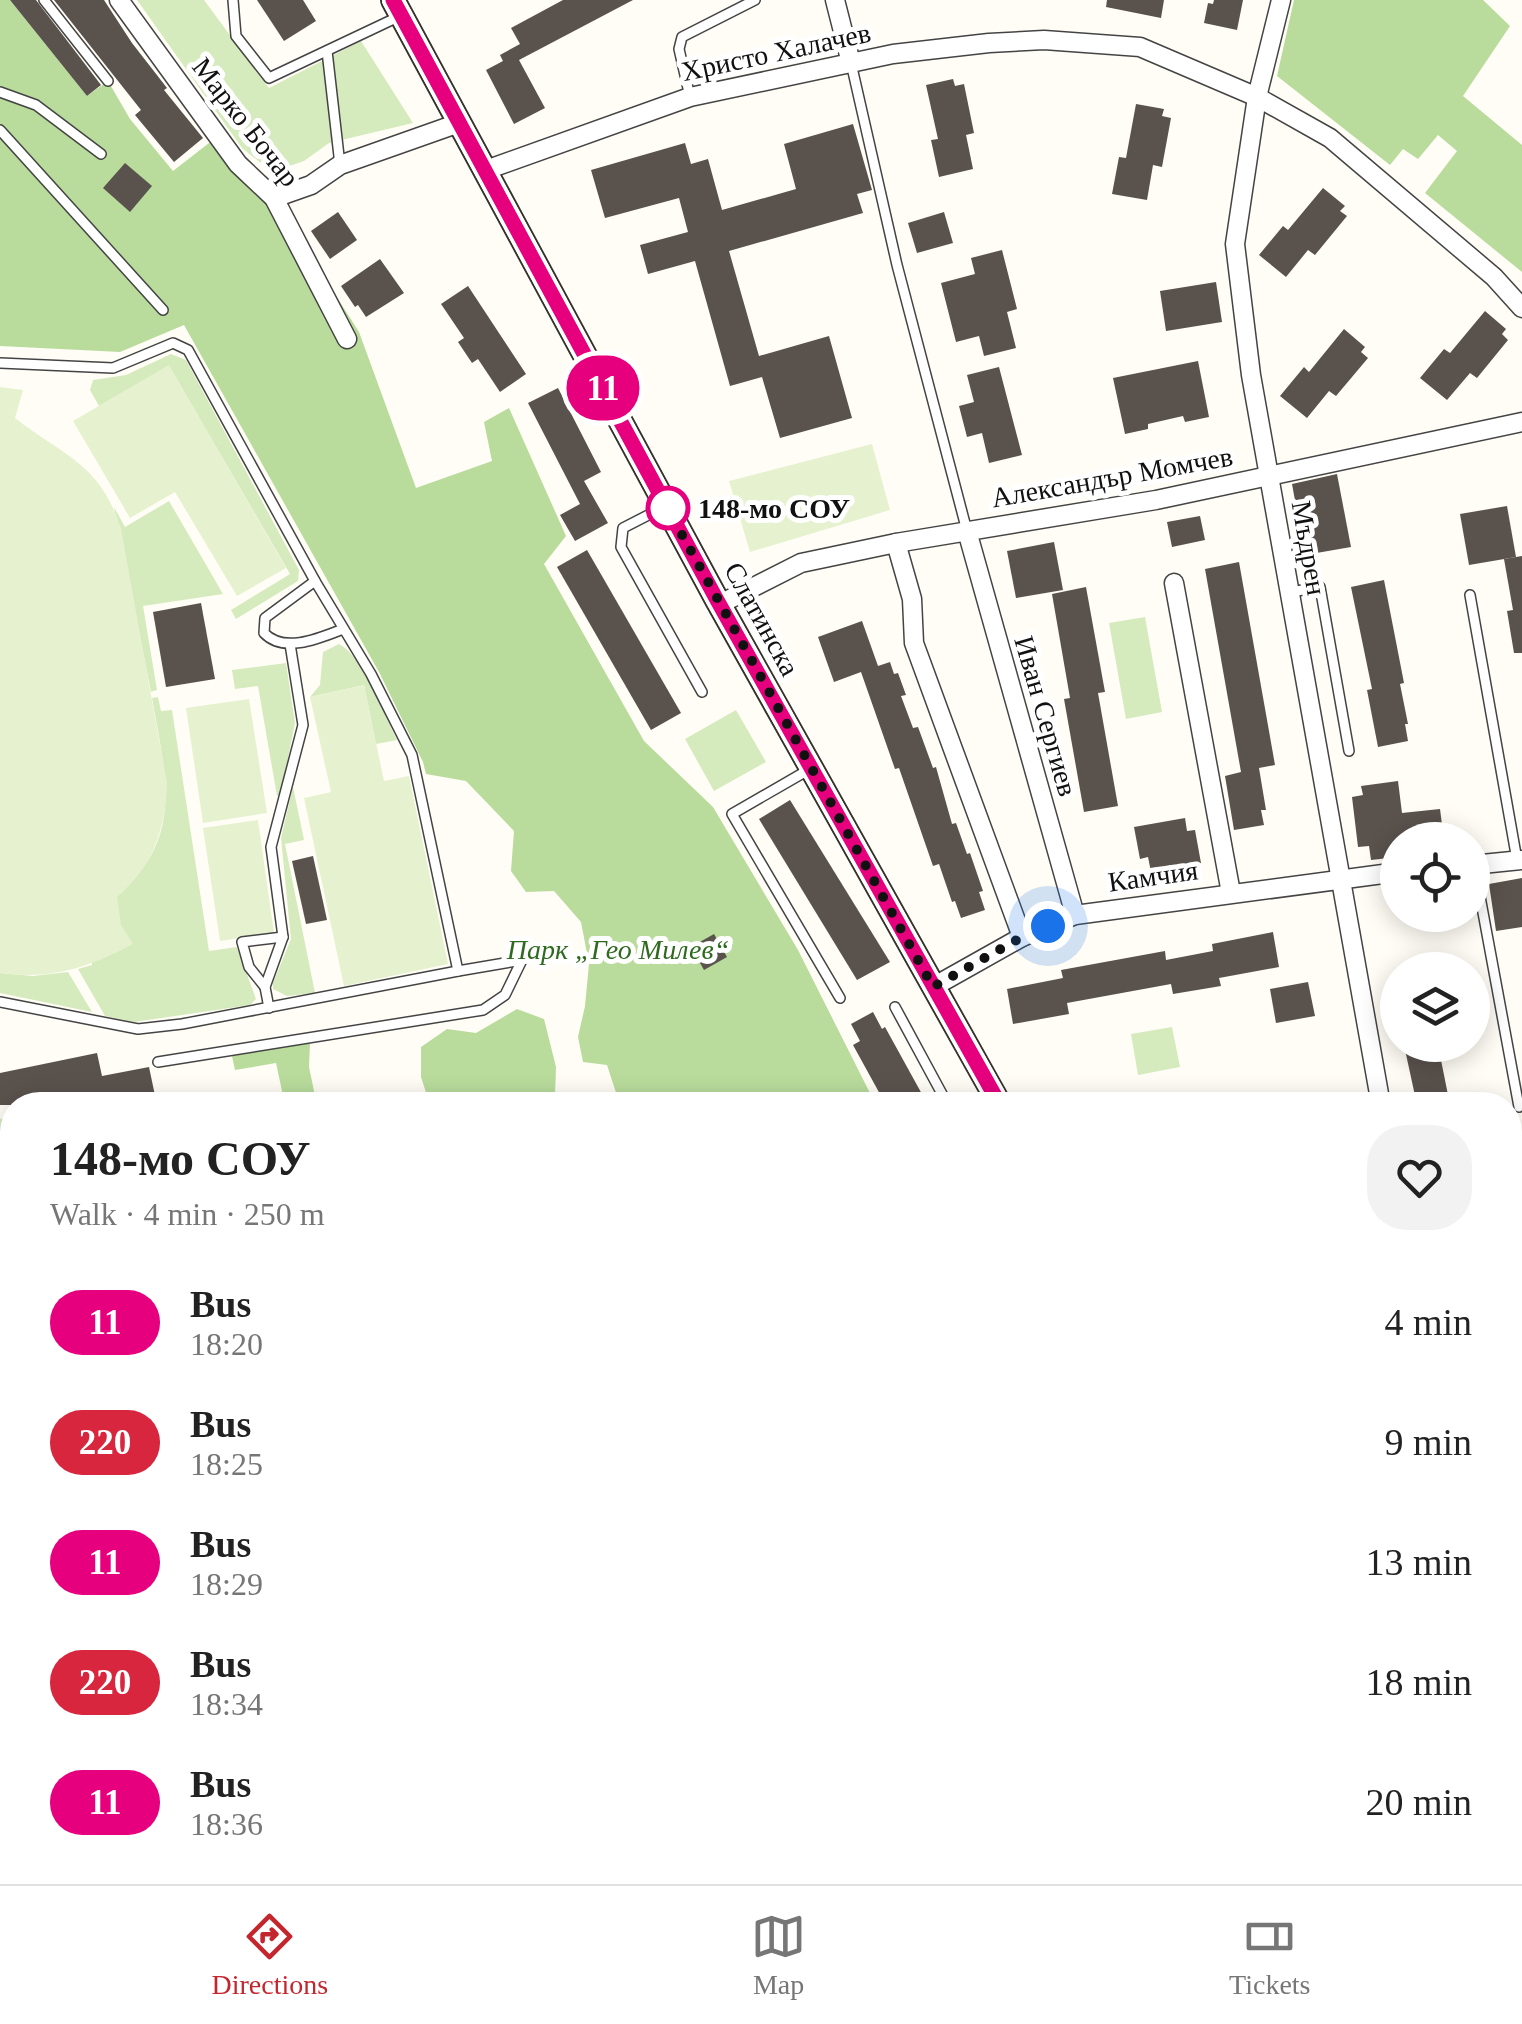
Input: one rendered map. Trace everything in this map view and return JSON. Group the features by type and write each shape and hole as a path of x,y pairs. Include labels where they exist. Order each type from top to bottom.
{"street":[{"name":"Марко Бочар","path":"119,0 238,164 274,198 347,338"},
{"path":"835,0 851,63"},
{"name":"Мъдрен","path":"1280,0 1257,97 1234,244 1251,375 1379,1092"},
{"name":"Слатинска","path":"397,8 666,506 993,1092"},
{"name":"Христо Халачев","path":"486,170 690,97 893,54 1044,40 1140,46 1257,97 1330,138 1494,277 1522,308"},
{"path":"274,198 311,185 340,164 460,122"},
{"name":"Александър Момчев","path":"720,604 801,563 1130,504 1522,422"},
{"name":"Иван Сергиев","path":"967,532 1074,915"},
{"path":"896,543 912,599 914,643 1022,937"},
{"path":"1174,583 1231,893"},
{"path":"1490,863 1519,860"},
{"name":"Камчия","path":"933,987 1022,937 1074,915 1380,874"}],"lane":[{"path":"44,0 108,81"},
{"path":"234,0 236,36 270,78 328,51 397,8"},
{"path":"690,97 679,49 682,37 755,0"},
{"path":"328,51 340,164"},
{"path":"851,63 897,265 967,532"},
{"path":"0,92 36,106 101,154"},
{"path":"0,130 163,310"},
{"path":"0,363 113,368 162,347 182,345 197,364 412,755 458,971"},
{"path":"666,506 623,528 621,547 702,692"},
{"path":"315,581 264,618 267,637 290,644 321,638 343,628"},
{"path":"1290,592 1320,587 1349,751"},
{"path":"1470,595 1519,860"},
{"path":"265,987 283,937 271,848 303,725 290,644"},
{"path":"810,768 732,814 840,998"},
{"path":"1485,932 1515,1092"},
{"path":"270,1008 265,987 249,967 242,942 283,937"},
{"path":"0,1002 138,1029 522,960 506,995 483,1010 158,1062"},
{"path":"895,1007 941,1092"}],"green space":[{"name":"Парк „Гео Милев“","path":"0,0 10,0 87,96 108,81 130,119 173,171 218,136 274,198 359,332 416,488 492,461 484,422 509,408 566,536 544,564 644,741 713,807 798,950 869,1092 616,1092 607,1065 583,1062 578,1037 589,964 581,922 554,891 526,892 511,871 514,831 466,781 426,774 379,672 184,325 120,352 0,346"},
{"path":"137,0 204,0 269,88 361,41 413,123 329,143 304,161 272,172 242,148"},
{"path":"1294,0 1483,0 1510,26 1463,96 1522,145 1522,272 1425,193 1457,151 1438,135 1418,159 1403,149 1390,165 1277,76"},
{"path":"171,354 186,360 299,570 298,581 236,619 231,610 290,574 169,366 99,406 90,390 93,380 126,375"},
{"path":"169,365 286,568 237,596 175,492 130,518 73,421"},
{"path":"0,387 23,390 15,418 79,463 103,489 112,507 121,529 167,783 164,816 155,846 140,873 117,897 121,925 133,944 84,966 36,975 0,973"},
{"path":"872,444 890,510 750,552 729,481"},
{"path":"169,501 223,594 143,606 157,690 151,692 114,507 125,527"},
{"path":"1145,617 1162,712 1126,719 1109,623"},
{"path":"339,644 364,673 397,740 376,744 364,685 310,697 320,685 323,652"},
{"path":"286,663 295,723 281,793 277,796 258,686 235,689 232,670"},
{"path":"364,685 384,781 409,776 448,964 344,986 304,798 331,792 310,697"},
{"path":"158,697 161,711 172,710 209,951 237,947 256,999 250,1005 134,1022 105,1016 78,969 92,965 93,912 123,889 144,866 157,843 164,818 165,791 152,698"},
{"path":"249,699 267,813 203,823 186,708"},
{"path":"736,710 766,762 714,791 685,739"},
{"path":"293,787 304,840 285,844 315,993 287,996 273,989 273,983 291,939 281,838"},
{"path":"258,820 274,933 220,941 203,828"},
{"path":"68,972 92,1012 0,993 0,973 33,976"},
{"path":"517,1009 544,1019 556,1067 555,1092 426,1092 421,1077 421,1047 447,1029 476,1033"},
{"path":"1172,1027 1180,1067 1138,1075 1131,1034"},
{"path":"310,1043 309,1067 314,1092 282,1092 276,1063 235,1070 232,1056"}],"building":[{"path":"10,0 36,0 101,85 87,96"},
{"path":"54,0 104,0 167,88 164,90 203,138 174,162 135,115 141,110"},
{"path":"257,0 303,0 316,21 284,41"},
{"path":"563,0 633,0 519,60 545,108 514,124 486,70 503,61 500,55 520,44 511,28"},
{"path":"1107,0 1164,0 1161,18 1106,7"},
{"path":"1214,0 1243,0 1237,30 1204,23 1208,3 1213,4"},
{"path":"953,79 955,86 964,84 974,133 966,135 973,169 939,177 931,140 938,139 926,85"},
{"path":"1136,104 1164,109 1162,116 1171,118 1162,167 1153,165 1147,200 1112,194 1119,157 1126,158"},
{"path":"853,124 872,190 857,194 863,213 729,251 759,356 829,336 852,418 780,438 762,377 730,386 695,261 648,274 640,245 688,232 679,198 605,218 591,170 685,143 691,164 708,159 722,210 796,189 784,144"},
{"path":"125,163 152,186 130,212 103,188"},
{"path":"1323,188 1345,206 1340,211 1347,216 1315,255 1308,250 1286,277 1259,255 1283,226 1288,230"},
{"path":"338,212 357,240 330,259 311,231"},
{"path":"944,212 953,243 917,253 908,223"},
{"path":"1002,250 1017,309 1007,312 1016,348 984,356 979,336 956,342 941,283 975,274 971,258"},
{"path":"380,259 404,293 366,317 341,286"},
{"path":"1216,282 1222,322 1166,331 1160,291"},
{"path":"468,286 526,374 500,392 478,359 472,363 458,342 464,338 441,304"},
{"path":"1485,311 1506,329 1502,334 1508,340 1477,378 1470,373 1447,400 1420,378 1444,349 1450,353"},
{"path":"1344,329 1365,347 1361,352 1368,358 1336,396 1329,391 1307,418 1280,396 1304,367 1309,372"},
{"path":"1198,361 1209,417 1185,422 1183,416 1125,434 1113,378"},
{"path":"999,367 1022,455 989,463 982,433 967,437 959,406 974,402 967,375"},
{"path":"558,388 601,472 584,481 608,523 575,541 560,515 580,504 528,403"},
{"path":"1337,474 1351,547 1305,555 1292,484"},
{"path":"1507,506 1516,557 1469,565 1460,514"},
{"path":"1200,516 1205,540 1172,547 1167,522"},
{"path":"1054,542 1063,590 1016,598 1007,551"},
{"path":"587,550 681,713 651,730 557,567"},
{"path":"1522,556 1522,653 1514,653 1507,611 1513,610 1504,559"},
{"path":"1239,562 1275,765 1259,768 1266,810 1261,810 1264,825 1234,830 1225,776 1241,772 1205,569"},
{"path":"1384,580 1404,683 1400,684 1408,741 1378,747 1367,690 1372,689 1351,587"},
{"path":"1086,587 1105,692 1098,693 1118,806 1084,812 1064,699 1070,698 1052,594"},
{"path":"201,603 215,679 166,687 153,612"},
{"path":"862,621 878,666 890,662 894,674 898,673 906,695 901,696 913,728 918,727 933,768 936,767 952,824 956,823 967,854 970,853 985,910 961,918 939,864 933,866 861,672 834,682 818,637"},
{"path":"1398,781 1402,813 1440,809 1442,822 1380,822 1380,859 1371,860 1369,846 1358,847 1352,797 1363,795 1361,786"},
{"path":"790,800 890,962 857,980 759,819"},
{"path":"1185,818 1187,831 1195,830 1201,863 1151,872 1148,857 1140,859 1134,827"},
{"path":"313,856 327,920 306,924 292,861"},
{"path":"1522,878 1522,927 1496,931 1490,884"},
{"path":"1273,932 1279,967 1219,978 1221,986 1173,994 1171,984 1067,1003 1069,1014 1013,1024 1007,989 1063,978 1061,970 1165,951 1166,960 1213,951 1212,944"},
{"path":"714,934 727,957 704,970 691,947"},
{"path":"1308,982 1315,1016 1276,1023 1270,989"},
{"path":"873,1012 921,1092 879,1092 853,1045 860,1041 851,1024"},
{"path":"97,1053 102,1076 149,1067 154,1092 0,1092 0,1073"},
{"path":"1408,1062 1441,1062 1447,1092 1414,1092"}],"bus line":[{"name":"11","path":"393,0 717,600 993,1092"}],"place":[{"name":"148-мо СОУ","path":"668,508"}],"route":[{"path":"668,508 933,987 1048,926"}]}
